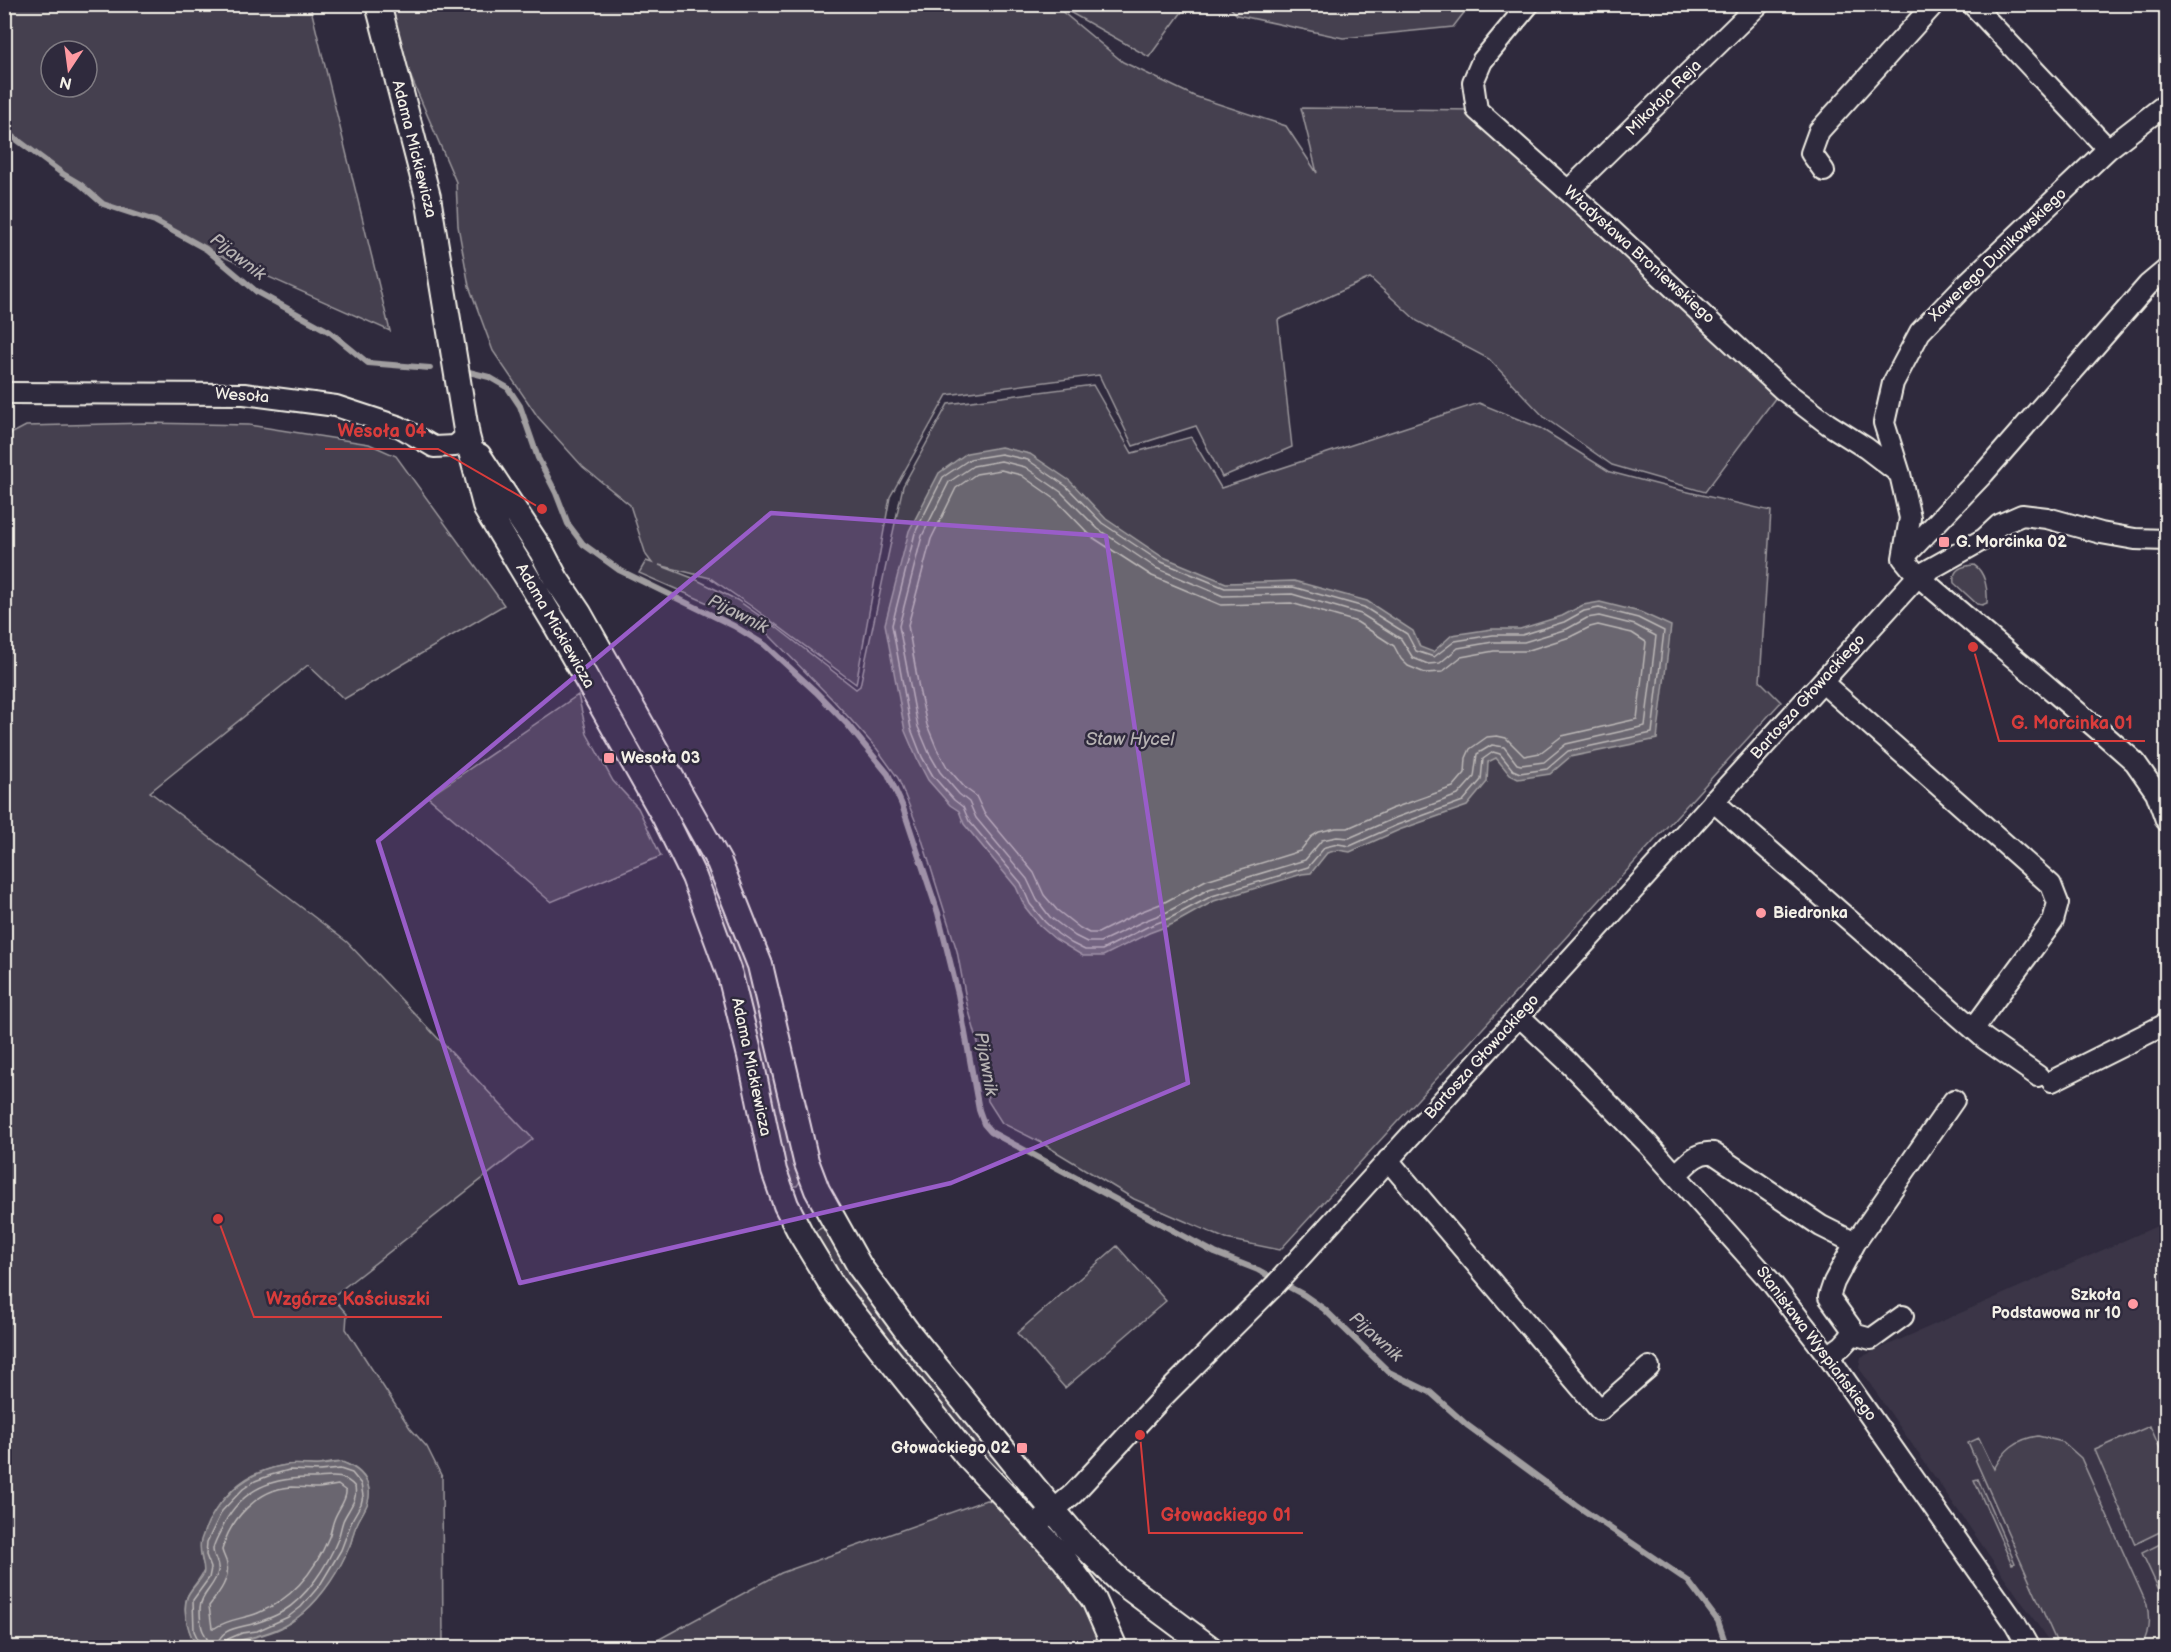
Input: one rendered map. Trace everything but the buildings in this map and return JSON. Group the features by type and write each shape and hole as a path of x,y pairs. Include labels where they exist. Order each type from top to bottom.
{"street":[{"name":"Adama Mickiewicza","path":"378,4 428,197 467,436 486,509 557,627 647,786 694,877 730,975 774,1171 786,1205 832,1287 967,1456 1064,1558 1094,1600 1114,1647"},
{"name":"Władysława Broniewskiego","path":"1529,4 1482,61 1473,82 1478,110 1782,389 1900,474"},
{"name":"Mikołaja Reja","path":"1568,191 1759,4"},
{"path":"1824,171 1810,153 1819,131 1934,4"},
{"path":"1972,4 2108,148"},
{"name":"Xawerego Dunikowskiego","path":"1903,558 1910,518 1900,474 1884,423 1893,383 1920,332 1966,284 2108,148 2166,104"},
{"path":"2166,270 2148,285 1984,473 1903,558 1918,576 2135,762 2156,792 2166,820"},
{"name":"Wesoła","path":"4,393 244,393 336,406 400,427 434,447 455,446 467,436"},
{"name":"Adama Mickiewicza","path":"467,436 579,613 719,862 760,965 806,1161 817,1190 860,1267 907,1331 1080,1542 1120,1581 1210,1647"},
{"name":"Bartosza Głowackiego","path":"1035,1526 1073,1494 1162,1398 1279,1280 1918,576 1971,545 1984,540 1999,525 2022,515 2047,518 2101,533 2135,539 2166,540"},
{"path":"1822,682 2051,885 2058,903 2054,921 1974,1028"},
{"path":"1713,801 1985,1039 2045,1078 2166,1024"},
{"name":"Stanisława Wyspiańskiego","path":"1519,1016 1566,1060 1676,1175 1770,1281 1828,1356 2030,1647"},
{"path":"1853,1334 1852,1329 1829,1297 1834,1282 1855,1243 1954,1100"},
{"path":"1676,1175 1690,1160 1704,1152 1713,1153 1814,1221 1855,1243"},
{"path":"1388,1160 1600,1410 1649,1367"},
{"path":"1853,1334 1871,1339 1903,1316"},
{"path":"1828,1356 1853,1334"},
{"path":"1094,1600 1094,1592 1100,1581 1112,1579 1120,1581"}],"highlighted area":[{"path":"771,513 1106,536 1188,1083 951,1183 520,1283 378,841"}],"shaded area":[{"path":"5,4 310,5 390,331 206,249 155,221 103,204 80,184 63,174 5,130"},
{"path":"380,5 1054,5 1123,62 1194,96 1286,126 1317,173 1301,108 1477,110 1782,389 1705,492 1612,465 1545,418 1489,359 1417,321 1370,278 1278,320 1292,447 1222,477 1196,426 1133,446 1099,375 947,395 890,497 856,684 710,578 659,565 695,579 737,600 856,689 860,686 903,486 948,404 1093,385 1132,453 1191,437 1221,488 1479,403 1540,428 1610,472 1771,511 1760,681 1781,702 1280,1250 1226,1239 1134,1199 1040,1142 1002,1123 988,1101 983,1061 967,1004 957,951 919,830 898,778 877,749 834,701 767,633 717,607 639,573 646,561 652,563 646,555 630,505 583,467 538,417 493,351 469,286 458,226 456,182"},
{"path":"1057,5 1187,5 1149,57"},
{"path":"1228,5 1470,5 1453,27 1343,38 1237,15"},
{"path":"147,423 249,425 369,444 396,456 504,605 344,699 308,665 150,792 347,942 533,1139 332,1297 347,1314 346,1329 410,1428 427,1447 442,1477 443,1647 225,1647 274,1631 293,1621 313,1603 338,1569 366,1505 369,1490 360,1472 352,1466 337,1462 315,1465 292,1464 261,1472 239,1484 220,1503 202,1541 201,1557 205,1568 187,1597 185,1609 189,1631 199,1647 5,1648 5,437 26,426"},
{"path":"1974,565 1983,576 1987,592 1987,603 1982,605 1977,604 1954,583 1956,571"},
{"path":"575,623 676,801 668,805 568,627"},
{"path":"578,695 587,734 613,781 638,808 661,856 551,902 428,797"},
{"path":"683,816 714,878 751,968 801,1180 797,1186 791,1186 675,820"},
{"path":"2166,1222 2166,1647 2053,1647 1859,1368 1861,1357"},
{"path":"825,1226 1024,1489 1017,1496 935,1402 834,1268 810,1234"},
{"path":"1117,1246 1166,1301 1065,1388 1017,1333"},
{"path":"2150,1426 2163,1455 2166,1455 2166,1529 2135,1544 2095,1450"},
{"path":"2038,1436 2063,1442 2081,1458 2147,1605 2148,1627 2141,1647 2060,1647 2057,1643 1968,1443 1979,1438 1994,1469 2011,1446"},
{"path":"1978,1479 2015,1563 2012,1564 1974,1480"},
{"path":"986,1500 1013,1504 1077,1596 1102,1647 643,1648 781,1573"},
{"path":"2166,1541 2166,1605 2142,1553"}],"water":[{"name":"Staw Hycel","path":"1001,447 1030,454 1070,481 1106,519 1161,556 1226,583 1294,581 1367,601 1413,631 1420,647 1433,652 1452,635 1492,629 1520,629 1562,616 1583,605 1600,602 1640,612 1671,626 1657,739 1570,757 1550,774 1518,779 1510,775 1496,758 1488,762 1487,782 1467,806 1399,830 1350,852 1338,850 1327,853 1311,873 1214,901 1173,924 1103,956 1083,956 1055,939 1040,926 1025,907 1016,887 964,824 959,811 950,805 928,780 905,731 885,624 909,531 939,473 967,453"},
{"path":"342,1462 356,1469 366,1480 369,1500 346,1554 324,1591 303,1613 276,1630 217,1647 197,1646 187,1623 186,1604 188,1595 203,1575 200,1545 206,1526 223,1501 245,1481 271,1468 290,1464 322,1465"}],"waterway":[{"name":"Pijawnik","path":"4,130 80,184 103,204 155,221 206,249 257,292 330,332 368,363 430,368"},
{"name":"Pijawnik","path":"469,372 489,377 508,388 520,406 538,458 556,493 568,524 583,544 619,570 734,626 765,645 847,724 888,774 902,805 938,913 958,994 979,1110 984,1124 991,1132 1215,1253 1258,1270 1304,1295 1324,1309 1389,1372 1430,1392 1467,1425 1576,1505 1688,1581 1718,1621 1727,1648"}],"place":[{"name":"Wesoła 04","path":"542,509"},
{"name":"G. Morcinka 02","path":"1944,542"},
{"name":"G. Morcinka 01","path":"1973,647"},
{"name":"Wesoła 03","path":"609,758"},
{"name":"Biedronka","path":"1761,913"},
{"name":"Wzgórze Kościuszki","path":"218,1219"},
{"name":"Szkoła Podstawowa nr 10","path":"2133,1304"},
{"name":"Głowackiego 01","path":"1140,1435"},
{"name":"Głowackiego 02","path":"1022,1448"}]}
